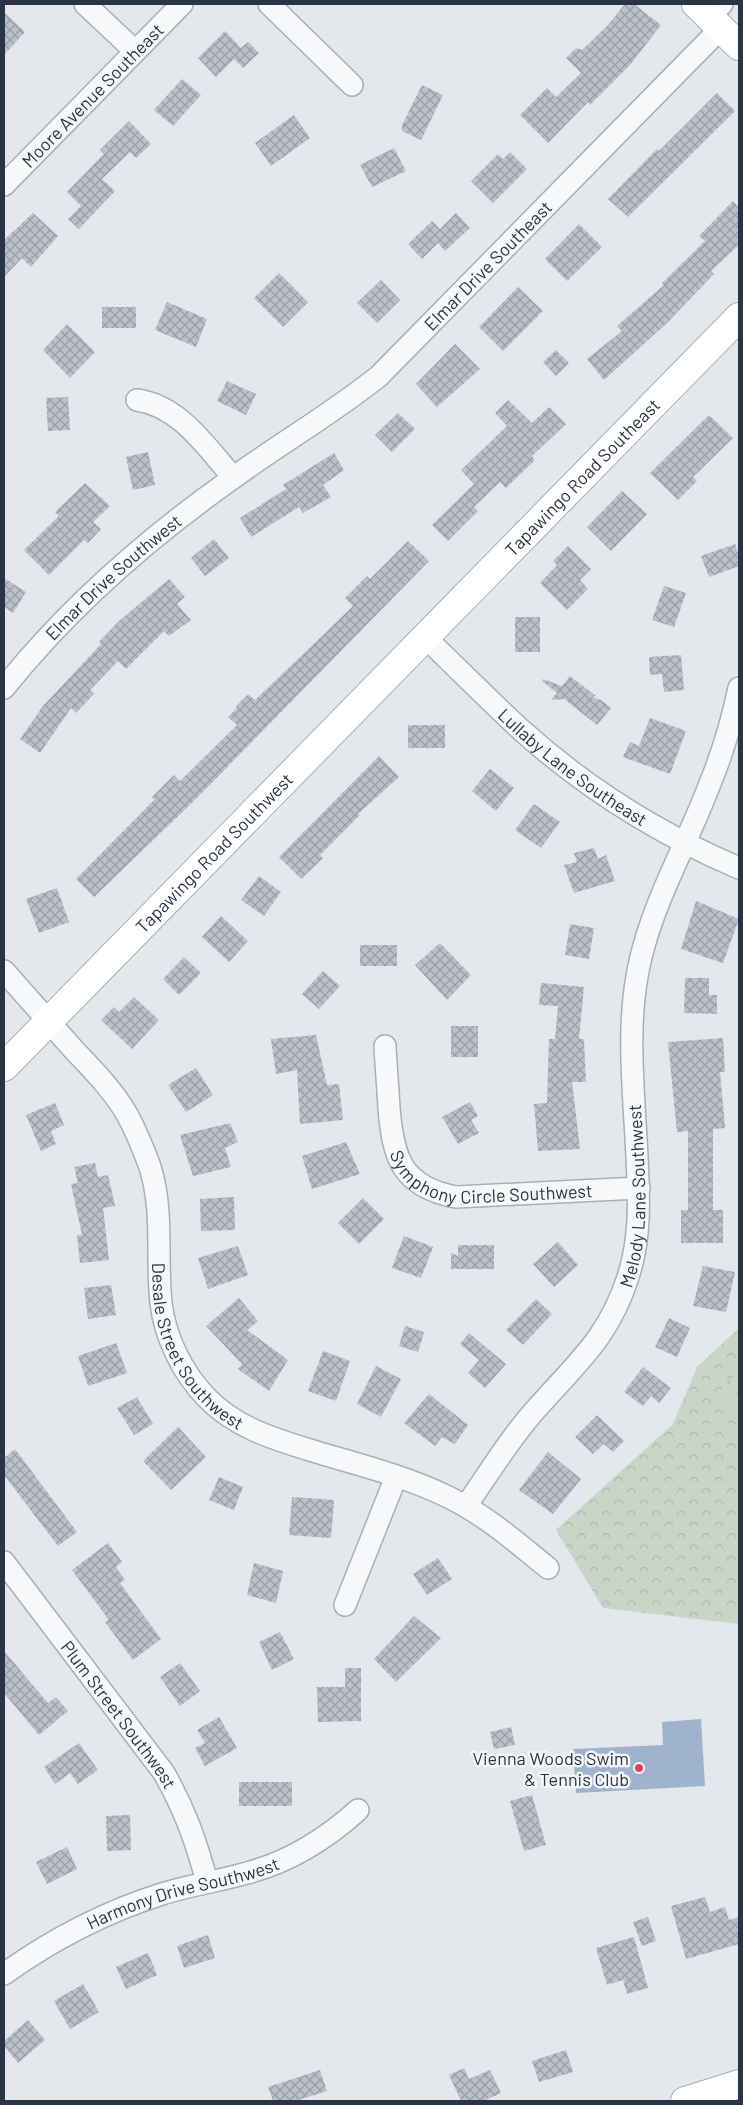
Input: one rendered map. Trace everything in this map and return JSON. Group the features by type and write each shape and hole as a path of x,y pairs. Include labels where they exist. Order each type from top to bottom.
{"street":[{"path":"84,4 135,51"},
{"name":"Moore Avenue Southeast","path":"4,185 182,4"},
{"path":"269,4 352,85"},
{"name":"Elmar Drive Southeast","path":"233,478 346,402 379,376 718,20"},
{"name":"Tapawingo Road Southeast","path":"426,638 739,317"},
{"path":"137,400 164,408 179,418 233,478"},
{"name":"Elmar Drive Southwest","path":"7,676 126,561 181,516 233,478"},
{"name":"Lullaby Lane Southeast","path":"426,638 520,728 562,763 611,799 685,843 739,868"},
{"name":"Tapawingo Road Southwest","path":"4,1068 426,638"},
{"name":"Melody Lane Southwest","path":"466,1506 500,1455 536,1409 602,1335 617,1307 629,1276 636,1243 639,1211 631,1038 634,999 641,958 652,917 667,878 685,843 718,762 739,688"},
{"name":"Desale Street Southwest","path":"4,971 109,1088 125,1111 140,1140 151,1170 157,1202 162,1303 170,1338 176,1354 189,1376 206,1397 227,1415 249,1429 271,1438 396,1477 442,1494 490,1520 548,1568"},
{"name":"Symphony Circle Southwest","path":"385,1046 394,1146 401,1163 412,1177 425,1187 439,1194 456,1197 638,1188"},
{"path":"345,1605 396,1477"},
{"name":"Plum Street Southwest","path":"4,1562 164,1773 181,1803 194,1836 207,1882"},
{"name":"Harmony Drive Southwest","path":"4,1974 37,1950 82,1926 124,1907 164,1893 248,1873 278,1863 308,1848 338,1828 358,1810"},
{"path":"685,2101 739,2084"}],"green space":[{"path":"739,1328 739,1624 603,1608 556,1530 673,1424 697,1367"},
{"path":"739,1370 739,1413 718,1393"}],"water":[{"name":"Vienna Woods Swim & Tennis Club","path":"701,1719 705,1786 576,1793 573,1749 663,1745 662,1722"}],"building":[{"path":"625,4 634,4 661,25 630,65 590,105 588,102 548,143 520,115 547,88 556,97 581,73 566,58 576,48 582,50 607,26"},
{"path":"4,12 25,32 4,55"},
{"path":"225,31 241,48 248,42 259,53 243,68 234,59 216,77 198,58"},
{"path":"182,79 201,95 173,126 154,110"},
{"path":"422,85 443,95 421,140 402,131 402,125"},
{"path":"717,93 735,111 628,217 608,199 657,149 659,151"},
{"path":"294,115 310,138 271,166 255,143"},
{"path":"129,121 151,144 136,158 130,152 102,179 115,191 79,229 68,219 81,206 67,192 104,154 100,150"},
{"path":"394,148 406,171 372,187 360,165"},
{"path":"510,152 527,169 493,203 471,181 498,154 503,159"},
{"path":"733,201 739,208 739,245 711,271 714,274 667,323 604,380 587,359 622,331 617,326 664,285 662,283 705,241 699,236"},
{"path":"33,213 58,236 31,267 22,258 4,277 4,240"},
{"path":"456,213 470,228 445,251 438,243 422,259 408,244 432,221 440,229"},
{"path":"579,224 602,247 567,281 545,259"},
{"path":"279,273 308,302 283,327 254,298"},
{"path":"381,280 400,300 377,323 357,303"},
{"path":"518,287 543,311 503,351 479,327"},
{"path":"167,302 207,319 196,347 155,330"},
{"path":"102,307 136,307 136,328 102,328"},
{"path":"67,324 95,352 70,378 43,350"},
{"path":"455,344 480,369 437,407 416,384"},
{"path":"556,350 569,363 556,376 543,362"},
{"path":"227,381 256,394 246,415 217,401"},
{"path":"68,397 70,430 48,431 46,398"},
{"path":"508,400 532,423 549,407 566,424 532,456 535,460 506,488 500,482 474,507 478,511 448,541 432,525 474,484 461,470 507,426 495,413"},
{"path":"398,413 415,429 392,452 375,435"},
{"path":"709,415 733,438 693,477 697,481 678,500 650,473"},
{"path":"148,452 155,485 133,490 126,457"},
{"path":"334,453 344,470 323,485 331,497 303,513 299,507 251,537 240,518 286,489 283,485"},
{"path":"85,483 110,506 93,522 101,529 88,543 84,540 49,575 24,550 59,516 55,512"},
{"path":"622,491 647,514 611,551 587,527"},
{"path":"214,539 229,558 205,576 191,558"},
{"path":"408,541 429,561 197,798 94,897 76,879 154,800 152,797 174,775 180,781 237,725 228,717 237,708 236,706 248,694 255,700 321,637 353,606 345,598 367,576 370,579"},
{"path":"735,544 739,556 739,566 709,577 701,556"},
{"path":"568,546 591,569 580,580 588,589 567,610 540,583 557,565 553,561"},
{"path":"4,578 26,592 13,613 4,607"},
{"path":"169,579 185,597 177,604 191,620 169,636 164,631 126,669 118,661 90,690 94,694 76,713 71,708 40,753 20,739 43,706 101,644 99,642 119,621"},
{"path":"664,586 686,593 674,627 652,620"},
{"path":"515,617 540,617 540,652 515,652"},
{"path":"681,655 684,690 664,692 662,674 650,675 649,657"},
{"path":"570,676 596,696 592,697 601,700 611,708 597,725 564,699 551,700 557,693 542,681 543,679 562,686"},
{"path":"650,718 686,731 670,774 623,757 630,742 639,746"},
{"path":"408,725 445,725 445,748 408,748"},
{"path":"379,756 399,777 358,814 360,815 320,855 323,858 301,879 279,857"},
{"path":"490,769 514,788 496,811 472,791"},
{"path":"534,804 560,822 541,848 515,830"},
{"path":"594,848 598,859 606,855 615,881 574,893 564,865 577,862 574,853"},
{"path":"259,876 281,892 264,916 241,900"},
{"path":"57,888 69,922 39,933 26,899"},
{"path":"696,901 739,919 723,963 681,949"},
{"path":"221,916 248,941 229,962 202,937"},
{"path":"570,924 594,928 589,959 565,955"},
{"path":"440,943 471,975 447,1000 415,965"},
{"path":"360,945 397,945 397,966 360,966"},
{"path":"184,957 201,973 179,995 163,979"},
{"path":"323,971 340,986 319,1009 302,994"},
{"path":"685,978 709,978 709,995 717,995 717,1014 684,1013"},
{"path":"541,983 584,987 579,1039 584,1039 586,1082 572,1082 580,1149 538,1151 534,1104 547,1103 549,1039 555,1039 558,1006 539,1005"},
{"path":"134,997 159,1020 132,1049 101,1020 114,1007 119,1012"},
{"path":"451,1026 478,1026 478,1057 451,1057"},
{"path":"316,1035 327,1085 339,1084 343,1120 300,1124 297,1070 276,1074 271,1039"},
{"path":"723,1038 725,1072 720,1072 725,1128 713,1129 713,1210 723,1210 723,1243 681,1243 681,1210 688,1210 688,1131 677,1132 668,1042"},
{"path":"196,1068 213,1095 186,1112 168,1085"},
{"path":"470,1102 478,1116 471,1120 479,1133 458,1144 442,1117"},
{"path":"55,1103 64,1125 51,1131 56,1144 41,1151 26,1115"},
{"path":"230,1123 238,1142 225,1148 231,1167 193,1176 180,1135"},
{"path":"346,1142 360,1174 312,1189 302,1156"},
{"path":"95,1163 98,1177 108,1175 115,1206 103,1208 109,1260 80,1263 77,1235 82,1235 71,1184 78,1183 74,1167"},
{"path":"234,1197 235,1230 201,1231 200,1199"},
{"path":"363,1198 384,1219 359,1244 338,1223"},
{"path":"404,1236 433,1247 421,1278 392,1268"},
{"path":"558,1242 578,1265 554,1287 533,1264"},
{"path":"458,1245 494,1245 494,1269 451,1269 451,1253 458,1256"},
{"path":"238,1246 248,1275 208,1289 198,1258"},
{"path":"703,1266 735,1272 726,1312 693,1306"},
{"path":"111,1285 116,1315 88,1319 84,1288"},
{"path":"239,1298 258,1321 247,1330 288,1360 269,1391 238,1369 242,1364 206,1326"},
{"path":"536,1299 552,1314 523,1345 506,1330"},
{"path":"669,1318 690,1328 677,1357 655,1347"},
{"path":"405,1326 424,1332 418,1352 399,1346"},
{"path":"469,1333 506,1364 485,1388 468,1373 479,1360 460,1344"},
{"path":"116,1343 127,1373 88,1386 78,1356"},
{"path":"323,1351 350,1361 336,1401 308,1391"},
{"path":"376,1366 401,1379 381,1417 357,1404"},
{"path":"643,1367 671,1388 659,1403 651,1396 643,1406 624,1392"},
{"path":"429,1394 468,1425 455,1444 442,1437 435,1446 404,1423"},
{"path":"137,1397 153,1424 134,1435 117,1408"},
{"path":"597,1415 624,1441 613,1452 604,1444 593,1454 575,1437"},
{"path":"178,1427 206,1457 171,1490 143,1461"},
{"path":"15,1449 77,1532 58,1546 4,1475 4,1458"},
{"path":"548,1452 581,1479 553,1514 519,1490"},
{"path":"219,1477 243,1487 234,1510 209,1500"},
{"path":"292,1497 334,1500 331,1538 289,1535"},
{"path":"108,1543 122,1562 116,1567 125,1580 120,1583 161,1639 133,1660 105,1622 109,1620 72,1570"},
{"path":"438,1558 452,1579 427,1595 413,1574"},
{"path":"254,1563 283,1571 276,1603 247,1595"},
{"path":"414,1616 441,1638 396,1682 374,1659"},
{"path":"280,1632 294,1659 272,1670 259,1642"},
{"path":"4,1651 48,1703 56,1697 68,1711 39,1735 4,1693"},
{"path":"180,1663 200,1691 180,1706 160,1677"},
{"path":"345,1668 361,1668 361,1721 318,1722 317,1687 345,1687"},
{"path":"219,1717 237,1748 205,1766 195,1748 205,1743 197,1730"},
{"path":"511,1727 515,1745 494,1749 490,1732"},
{"path":"79,1743 98,1770 78,1784 70,1773 55,1784 44,1767"},
{"path":"239,1782 292,1782 292,1806 239,1806"},
{"path":"532,1795 546,1845 524,1851 510,1801"},
{"path":"130,1815 131,1850 107,1851 106,1816"},
{"path":"67,1847 77,1869 47,1884 36,1862"},
{"path":"705,1897 710,1912 725,1907 729,1920 739,1917 739,1944 686,1959 671,1906"},
{"path":"648,1917 656,1941 642,1946 633,1922"},
{"path":"208,1935 215,1958 184,1968 177,1946"},
{"path":"634,1937 648,1988 627,1994 623,1980 607,1985 596,1948"},
{"path":"148,1953 157,1975 126,1989 116,1967"},
{"path":"83,1984 99,2012 70,2029 54,2001"},
{"path":"28,2020 45,2040 18,2063 4,2046 4,2041"},
{"path":"566,2050 573,2072 539,2082 532,2061"},
{"path":"464,2068 469,2079 490,2070 501,2093 483,2101 461,2101 449,2075"},
{"path":"320,2070 327,2091 295,2101 273,2101 268,2087"}],"place":[{"name":"Vienna Woods Swim & Tennis Club","path":"639,1768"}]}
